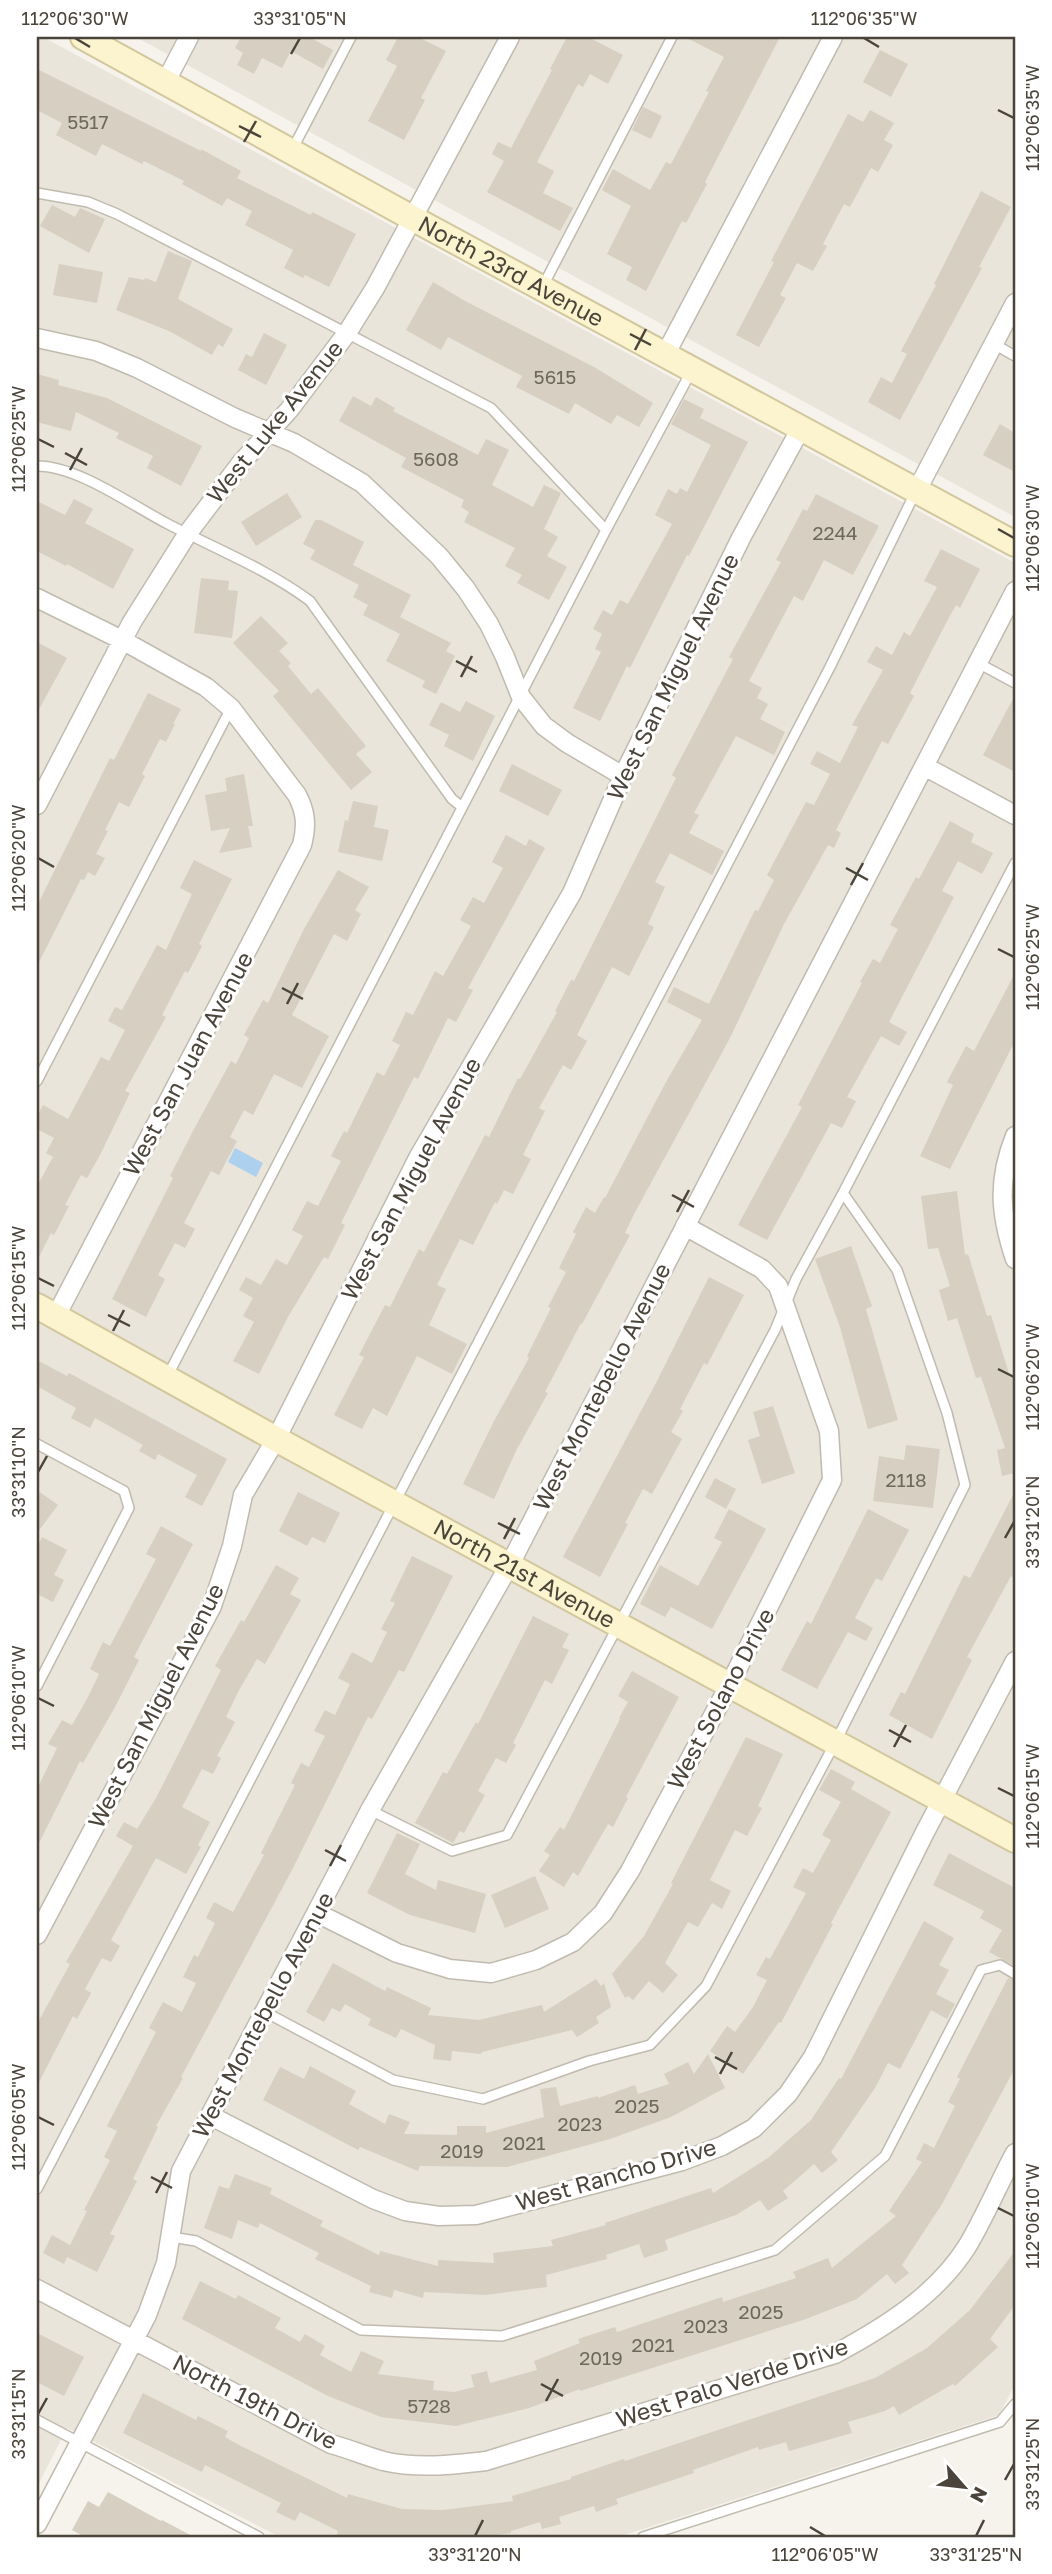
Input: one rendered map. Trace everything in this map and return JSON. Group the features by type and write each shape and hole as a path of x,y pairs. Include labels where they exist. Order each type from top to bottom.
{"street":[{"name":"North 23rd Avenue","path":"82,37 1015,544"},
{"path":"165,83 189,37"},
{"name":"West Luke Avenue","path":"37,805 122,640 188,533 241,463 289,411 347,333 375,288 510,37"},
{"path":"665,355 833,37"},
{"path":"917,490 1015,303"},
{"path":"37,338 96,351 137,368 234,418 294,443 362,483 439,556 466,589 489,624 521,696 544,726 623,776"},
{"name":"West San Miguel Avenue","path":"39,1927 212,1606 232,1546 243,1495 276,1438 418,1158 572,893 623,776 742,536 801,428"},
{"name":"West Montebello Avenue","path":"37,2524 156,2292 171,2237 181,2171 370,1810 510,1564 1015,591"},
{"path":"37,598 122,640 206,687 231,708"},
{"name":"West San Juan Avenue","path":"46,1311 302,845 306,830 304,808 297,794 231,708"},
{"path":"924,766 1015,815"},
{"path":"1015,1136 1008,1188 1006,1233 1015,1259"},
{"name":"West Solano Drive","path":"317,1913 397,1953 450,1969 491,1973 536,1960 573,1942 603,1913 630,1871 730,1684 832,1480 829,1431 778,1286 762,1269 684,1226"},
{"name":"North 21st Avenue","path":"46,1311 1015,1840"},
{"name":"West Rancho Drive","path":"211,2116 373,2199 405,2211 439,2216 476,2215 682,2161 722,2146 754,2128 788,2094 813,2057 942,1799 1015,1661"},
{"name":"West Palo Verde Drive","path":"486,2461 835,2354 865,2338 903,2312 938,2282 967,2246 1015,2153"},
{"name":"North 19th Drive","path":"37,2289 331,2444 383,2461 417,2466 486,2461"}],"lane":[{"path":"292,150 351,37"},
{"path":"542,288 672,37"},
{"path":"37,193 88,202 117,214 491,408 606,530"},
{"path":"994,344 1015,356"},
{"path":"167,1377 692,369"},
{"path":"37,466 64,470 188,533 293,589 310,601 452,799 462,807"},
{"path":"37,2189 397,1503 830,667 917,490"},
{"path":"978,663 1015,683"},
{"path":"37,1081 231,708"},
{"path":"370,1810 452,1851 507,1835 775,1330 796,1279 1015,863"},
{"path":"265,2012 393,2080 482,2099 589,2061 650,2045 706,1986 836,1741 965,1485 947,1413 897,1270 843,1193"},
{"path":"37,1444 124,1490 129,1507 37,1686"},
{"path":"171,2237 196,2241 360,2330 502,2336 775,2250 885,2156 981,1970 1000,1965 1015,1974"},
{"path":"643,2537 1000,2422 1015,2404"},
{"path":"37,2420 259,2537"}],"shaded area":[{"path":"37,37 43,37 1015,563 1015,2384 999,2415 618,2537 280,2537 67,2428 37,2487"},
{"path":"136,37 1015,37 1015,517"}],"water":[{"path":"235,1148 263,1163 256,1177 228,1162"}],"building":[{"path":"241,37 309,37 333,50 323,69 291,51 282,68 262,58 254,74 237,65 243,53 235,48"},
{"path":"398,37 418,37 446,51 421,98 425,100 404,140 368,121 397,66 386,60"},
{"path":"567,37 588,37 623,55 608,84 590,74 583,87 578,84 537,162 554,171 543,193 573,208 560,231 487,192 504,161 492,154 498,142 511,148"},
{"path":"685,37 780,37 705,182 707,184 686,223 682,221 646,291 626,280 632,267 607,254 631,206 602,190 613,169 650,190 666,162 671,164 724,57"},
{"path":"880,50 908,64 891,97 863,82"},
{"path":"37,69 201,149 241,171 237,178 356,234 329,287 284,268 293,250 245,225 252,211 227,198 222,206 182,184 184,181 102,144 96,156 56,135 62,123 37,110"},
{"path":"643,107 662,116 651,139 632,130"},
{"path":"870,110 894,123 884,140 893,145 878,172 871,168 850,207 844,204 823,244 827,246 813,271 797,263 780,295 786,298 759,347 736,335 774,262 771,261 848,114 863,122"},
{"path":"981,191 1011,207 979,267 982,268 900,420 868,402 881,377 892,383 907,354 901,351"},
{"path":"52,205 75,217 80,208 105,219 89,253 40,226"},
{"path":"168,251 192,261 178,299 233,329 223,347 218,344 212,355 169,331 116,310 129,277 156,282"},
{"path":"59,264 103,272 97,303 53,295"},
{"path":"433,282 594,367 653,403 639,427 617,415 611,424 575,403 569,414 516,387 522,376 448,337 441,350 406,330"},
{"path":"264,333 287,345 266,385 238,370 246,354 252,357"},
{"path":"37,374 59,380 58,385 107,398 202,446 181,486 147,468 153,456 116,438 119,433 76,412 71,431 37,422"},
{"path":"353,396 371,406 376,397 395,408 393,411 478,455 486,439 509,450 492,485 533,507 544,485 561,493 544,529 558,537 547,556 567,567 549,600 517,583 522,575 505,566 515,548 464,522 469,512 461,507 464,500 401,467 406,458 339,421"},
{"path":"684,399 704,409 700,418 748,442 600,721 573,708 601,652 595,649 602,634 593,629 603,610 612,615 620,600 628,604 672,524 655,515 668,489 677,494 680,488 687,492 711,445 671,424"},
{"path":"1000,424 1015,433 1015,472 983,455"},
{"path":"287,493 302,517 256,546 241,522"},
{"path":"816,494 879,526 853,575 824,560 803,601 794,596 749,681 762,688 757,698 768,704 760,719 785,732 774,755 736,736 694,813 699,815 689,833 724,851 712,875 670,853 655,882 665,887 648,924 654,927 629,976 612,967 577,1035 587,1041 571,1070 563,1065 539,1108 545,1111 523,1155 531,1159 513,1194 504,1190 473,1245 460,1239 437,1285 446,1289 429,1325 467,1344 452,1374 417,1356 387,1416 373,1408 362,1429 334,1415 364,1357 359,1355 385,1305 390,1307 419,1249 424,1252 485,1135 489,1137 518,1078 520,1079 557,1012 555,1011 571,980 574,981 676,778 672,775 733,659 729,657 781,562 776,560 803,509 807,511"},
{"path":"74,499 93,509 85,523 134,549 113,589 37,551 37,501 65,515"},
{"path":"315,520 321,520 364,542 353,565 411,595 400,617 451,643 446,651 455,656 436,694 422,687 425,681 386,661 400,634 363,615 368,605 353,597 359,585 310,559 315,550 303,544"},
{"path":"941,549 980,569 960,608 956,605 945,625 910,693 914,696 888,744 882,741 836,830 841,833 834,848 828,845 784,924 730,1038 634,1214 625,1233 630,1235 545,1392 548,1393 517,1449 494,1499 463,1484 529,1358 527,1356 551,1308 548,1307 566,1272 559,1268 576,1234 573,1232 586,1207 595,1213 605,1198 702,1020 667,1002 674,987 709,1004 755,910 758,911 774,880 767,875 806,802 814,805 830,774 810,764 817,751 840,763 858,727 852,725 883,670 867,662 876,646 892,655 904,632 910,636 937,587 924,581"},
{"path":"201,578 229,581 228,590 238,591 232,638 194,633"},
{"path":"261,616 288,643 279,651 291,663 288,666 311,694 318,688 366,746 356,754 372,772 351,790 273,696 279,691 233,643"},
{"path":"37,642 67,658 37,713"},
{"path":"148,693 181,709 175,724 166,742 160,739 129,807 119,802 96,854 105,858 95,876 88,872 84,880 81,879 37,966 37,906 110,758 114,760"},
{"path":"1015,695 1015,772 983,755"},
{"path":"466,701 495,716 473,761 444,746 449,735 429,725 441,702 460,712"},
{"path":"512,764 562,790 548,816 499,791"},
{"path":"244,774 253,826 248,826 252,847 219,853 230,828 211,831 205,795 227,791 225,778"},
{"path":"353,801 378,806 374,827 389,830 382,861 338,852 345,820 348,821"},
{"path":"950,821 974,834 971,842 993,853 982,874 958,861 942,891 954,897 889,1022 907,1032 899,1046 881,1036 847,1097 856,1101 842,1128 831,1123 767,1240 738,1225 802,1107 798,1105 862,983 860,982 873,959 880,963 898,929 890,925 916,877 919,879"},
{"path":"506,835 526,846 529,839 545,848 468,988 473,990 456,1022 448,1018 418,1079 414,1077 341,1223 345,1225 328,1259 324,1257 288,1317 259,1374 233,1361 254,1322 243,1316 253,1298 239,1290 246,1277 261,1285 276,1259 287,1265 303,1236 292,1230 307,1201 318,1206 341,1161 331,1156 344,1131 347,1133 377,1072 384,1076 400,1045 392,1041 406,1012 413,1015 435,971 443,976 471,926 460,920 473,897 484,903 503,868 492,862"},
{"path":"194,860 232,879 199,944 202,946 188,973 185,971 162,1015 166,1017 125,1091 130,1093 100,1155 87,1178 81,1175 65,1205 69,1206 37,1261 37,1186 53,1157 46,1153 54,1138 37,1129 37,1116 43,1105 68,1119 101,1057 109,1061 125,1030 108,1021 115,1007 122,1010 157,945 166,950 192,894 180,888"},
{"path":"338,870 369,887 355,910 361,914 347,941 334,934 292,1015 329,1036 302,1088 274,1074 253,1115 244,1110 230,1137 237,1141 219,1175 211,1171 184,1223 195,1229 185,1248 175,1243 158,1275 165,1279 146,1317 112,1299 173,1178 170,1176 193,1131 231,1061 236,1064 249,1038 244,1035 263,1000 268,1003 304,929"},
{"path":"1015,973 1015,1041 950,1169 920,1156 953,1085 947,1082 966,1046 974,1051"},
{"path":"957,1191 965,1255 968,1254 987,1316 991,1315 1010,1377 1015,1375 1015,1473 1002,1476 997,1450 1005,1448 981,1377 976,1378 957,1318 948,1321 939,1290 950,1286 938,1248 928,1249 921,1196"},
{"path":"851,1246 872,1306 866,1309 898,1420 868,1429 840,1327 815,1259"},
{"path":"709,1277 744,1295 680,1409 683,1411 671,1432 682,1439 652,1494 643,1489 600,1577 563,1557"},
{"path":"37,1360 67,1376 69,1373 227,1459 202,1506 185,1497 197,1475 158,1454 155,1460 139,1451 143,1445 95,1418 90,1428 71,1418 76,1408 37,1386"},
{"path":"773,1406 795,1473 762,1484 748,1440 760,1436 753,1412"},
{"path":"906,1445 940,1449 933,1508 873,1501 879,1456 904,1460"},
{"path":"715,1478 736,1489 726,1509 705,1497"},
{"path":"37,1490 58,1505 37,1533"},
{"path":"1015,1491 1015,1579 1011,1576 967,1657 972,1660 932,1739 889,1715 901,1692 905,1694 964,1575 970,1578"},
{"path":"298,1492 340,1513 325,1543 312,1537 307,1546 279,1531"},
{"path":"729,1509 766,1529 712,1629 671,1607 665,1617 640,1604 660,1565 698,1586 722,1542 714,1538"},
{"path":"868,1509 909,1530 882,1581 876,1578 855,1618 873,1628 866,1641 848,1632 817,1689 781,1670 807,1621 811,1624"},
{"path":"161,1526 193,1544 134,1657 139,1660 115,1707 83,1763 80,1761 37,1847 37,1789 57,1748 48,1744 62,1720 72,1725 87,1699 99,1674 90,1669 103,1642 110,1646 156,1559 146,1554"},
{"path":"42,1537 67,1550 54,1575 64,1580 53,1602 37,1594 37,1547"},
{"path":"412,1556 453,1576 404,1672 399,1670 372,1719 368,1717 292,1870 181,2077 183,2078 156,2126 158,2127 133,2179 137,2181 110,2234 115,2236 97,2272 67,2257 64,2264 43,2253 52,2235 70,2245 87,2211 84,2210 110,2160 104,2157 117,2131 107,2126 156,2032 149,2028 163,2002 182,2012 196,1983 183,1977 194,1955 198,1957 215,1923 206,1918 214,1902 233,1912 264,1855 261,1853 295,1785 291,1783 301,1763 309,1767 325,1736 314,1731 325,1710 335,1715 350,1684 338,1678 352,1652 372,1663 387,1632 381,1629 395,1603 390,1601"},
{"path":"276,1565 299,1578 290,1594 301,1600 265,1664 257,1659 238,1692 226,1717 235,1722 217,1756 221,1758 213,1774 202,1769 182,1807 210,1822 198,1845 201,1847 186,1874 156,1858 111,1940 120,1946 111,1962 102,1958 85,1989 91,1993 77,2019 73,2016 37,2086 37,2024 70,1964 66,1962 133,1846 116,1836 124,1822 137,1829 156,1798 221,1670 215,1666"},
{"path":"533,1616 569,1634 562,1647 569,1650 552,1684 545,1680 513,1743 516,1745 506,1763 496,1758 478,1791 485,1795 464,1833 460,1831 453,1843 415,1823 443,1772 447,1774 476,1722 478,1724"},
{"path":"632,1671 679,1697 613,1827 608,1824 578,1876 573,1872 564,1887 539,1871 550,1855 544,1851 560,1827 564,1830 620,1719 628,1702 618,1696"},
{"path":"746,1737 783,1754 758,1806 762,1808 747,1836 735,1830 710,1880 731,1891 722,1909 712,1903 698,1927 688,1922 665,1963 678,1975 663,1993 649,1981 633,2000 628,1996 625,1998 612,1974 644,1936"},
{"path":"831,1769 855,1782 851,1789 891,1812 781,2023 779,2022 743,2074 710,2051 727,2026 735,2032 753,2007 767,1980 756,1975 766,1957 770,1959 806,1893 793,1887 803,1868 813,1873 831,1840 822,1835 841,1802 819,1790"},
{"path":"397,1833 420,1844 405,1874 436,1890 438,1880 486,1894 475,1933 410,1915 367,1893"},
{"path":"949,1853 1015,1888 1015,1966 989,1952 1002,1930 980,1918 984,1911 933,1885"},
{"path":"535,1876 549,1909 505,1928 491,1895"},
{"path":"924,1921 954,1938 939,1965 949,1970 936,1994 955,2004 947,2019 931,2010 900,2069 888,2063 875,2088 831,2152 838,2160 822,2173 814,2164 783,2191 788,2198 768,2211 760,2200 736,2215 665,2240 668,2250 644,2258 639,2244 606,2255 607,2259 546,2275 547,2287 486,2295 424,2292 423,2298 394,2290 392,2298 369,2292 371,2286 315,2259 319,2253 260,2223 258,2228 238,2220 232,2239 204,2228 219,2186 229,2189 235,2174 272,2188 270,2194 323,2221 320,2226 379,2255 380,2251 438,2266 438,2260 494,2263 493,2253 553,2246 551,2240 606,2225 605,2223 711,2188 713,2193 768,2158 811,2120 839,2078 841,2079"},
{"path":"333,1963 385,1991 387,1987 431,2008 428,2015 479,2020 542,2005 544,2012 596,1979 601,1986 604,1983 611,2007 596,2017 599,2023 577,2037 572,2030 481,2054 452,2051 451,2061 433,2059 435,2045 401,2029 396,2038 368,2025 371,2019 345,2004 340,2012 332,2008 324,2022 306,2012"},
{"path":"1008,1978 1015,1981 1015,2068 942,2204 902,2265 909,2273 895,2284 887,2274 857,2299 806,2319 580,2389 529,2408 456,2426 381,2417 328,2396 182,2319 200,2281 236,2299 238,2295 281,2318 275,2328 300,2342 305,2334 325,2346 320,2355 351,2372 361,2351 384,2361 378,2374 434,2381 433,2390 454,2392 474,2387 471,2375 487,2371 490,2383 537,2370 534,2361 580,2343 578,2339 615,2327 617,2332 722,2297 723,2302 796,2278 793,2272 828,2258 832,2268 896,2216 889,2211 922,2162 916,2159 924,2143 934,2148 955,2106 948,2102 960,2079 957,2077"},
{"path":"708,2054 725,2088 671,2117 610,2139 507,2167 420,2166 418,2171 360,2147 358,2150 263,2100 280,2067 304,2079 310,2066 356,2091 349,2104 385,2124 389,2114 410,2122 404,2134 457,2135 457,2126 486,2126 486,2133 544,2117 540,2089 556,2087 560,2106 598,2098 635,2085 638,2094 669,2084 664,2074 688,2062 694,2074"},
{"path":"1015,2251 1015,2305 990,2339 998,2347 955,2386 953,2384 899,2415 894,2406 848,2422 852,2433 789,2451 786,2442 759,2450 758,2447 693,2470 694,2473 616,2499 618,2504 596,2512 594,2506 559,2517 561,2524 542,2529 540,2522 511,2533 479,2537 336,2537 338,2531 300,2512 295,2521 276,2512 281,2503 205,2465 202,2472 123,2433 143,2393 196,2420 198,2416 228,2431 225,2437 239,2445 347,2498 348,2494 402,2509 443,2510 513,2501 512,2496 875,2378 927,2348 970,2310"},
{"path":"37,2333 84,2357 64,2396 37,2382"},
{"path":"108,2492 194,2537 85,2537 72,2530 88,2501 99,2507"}]}
